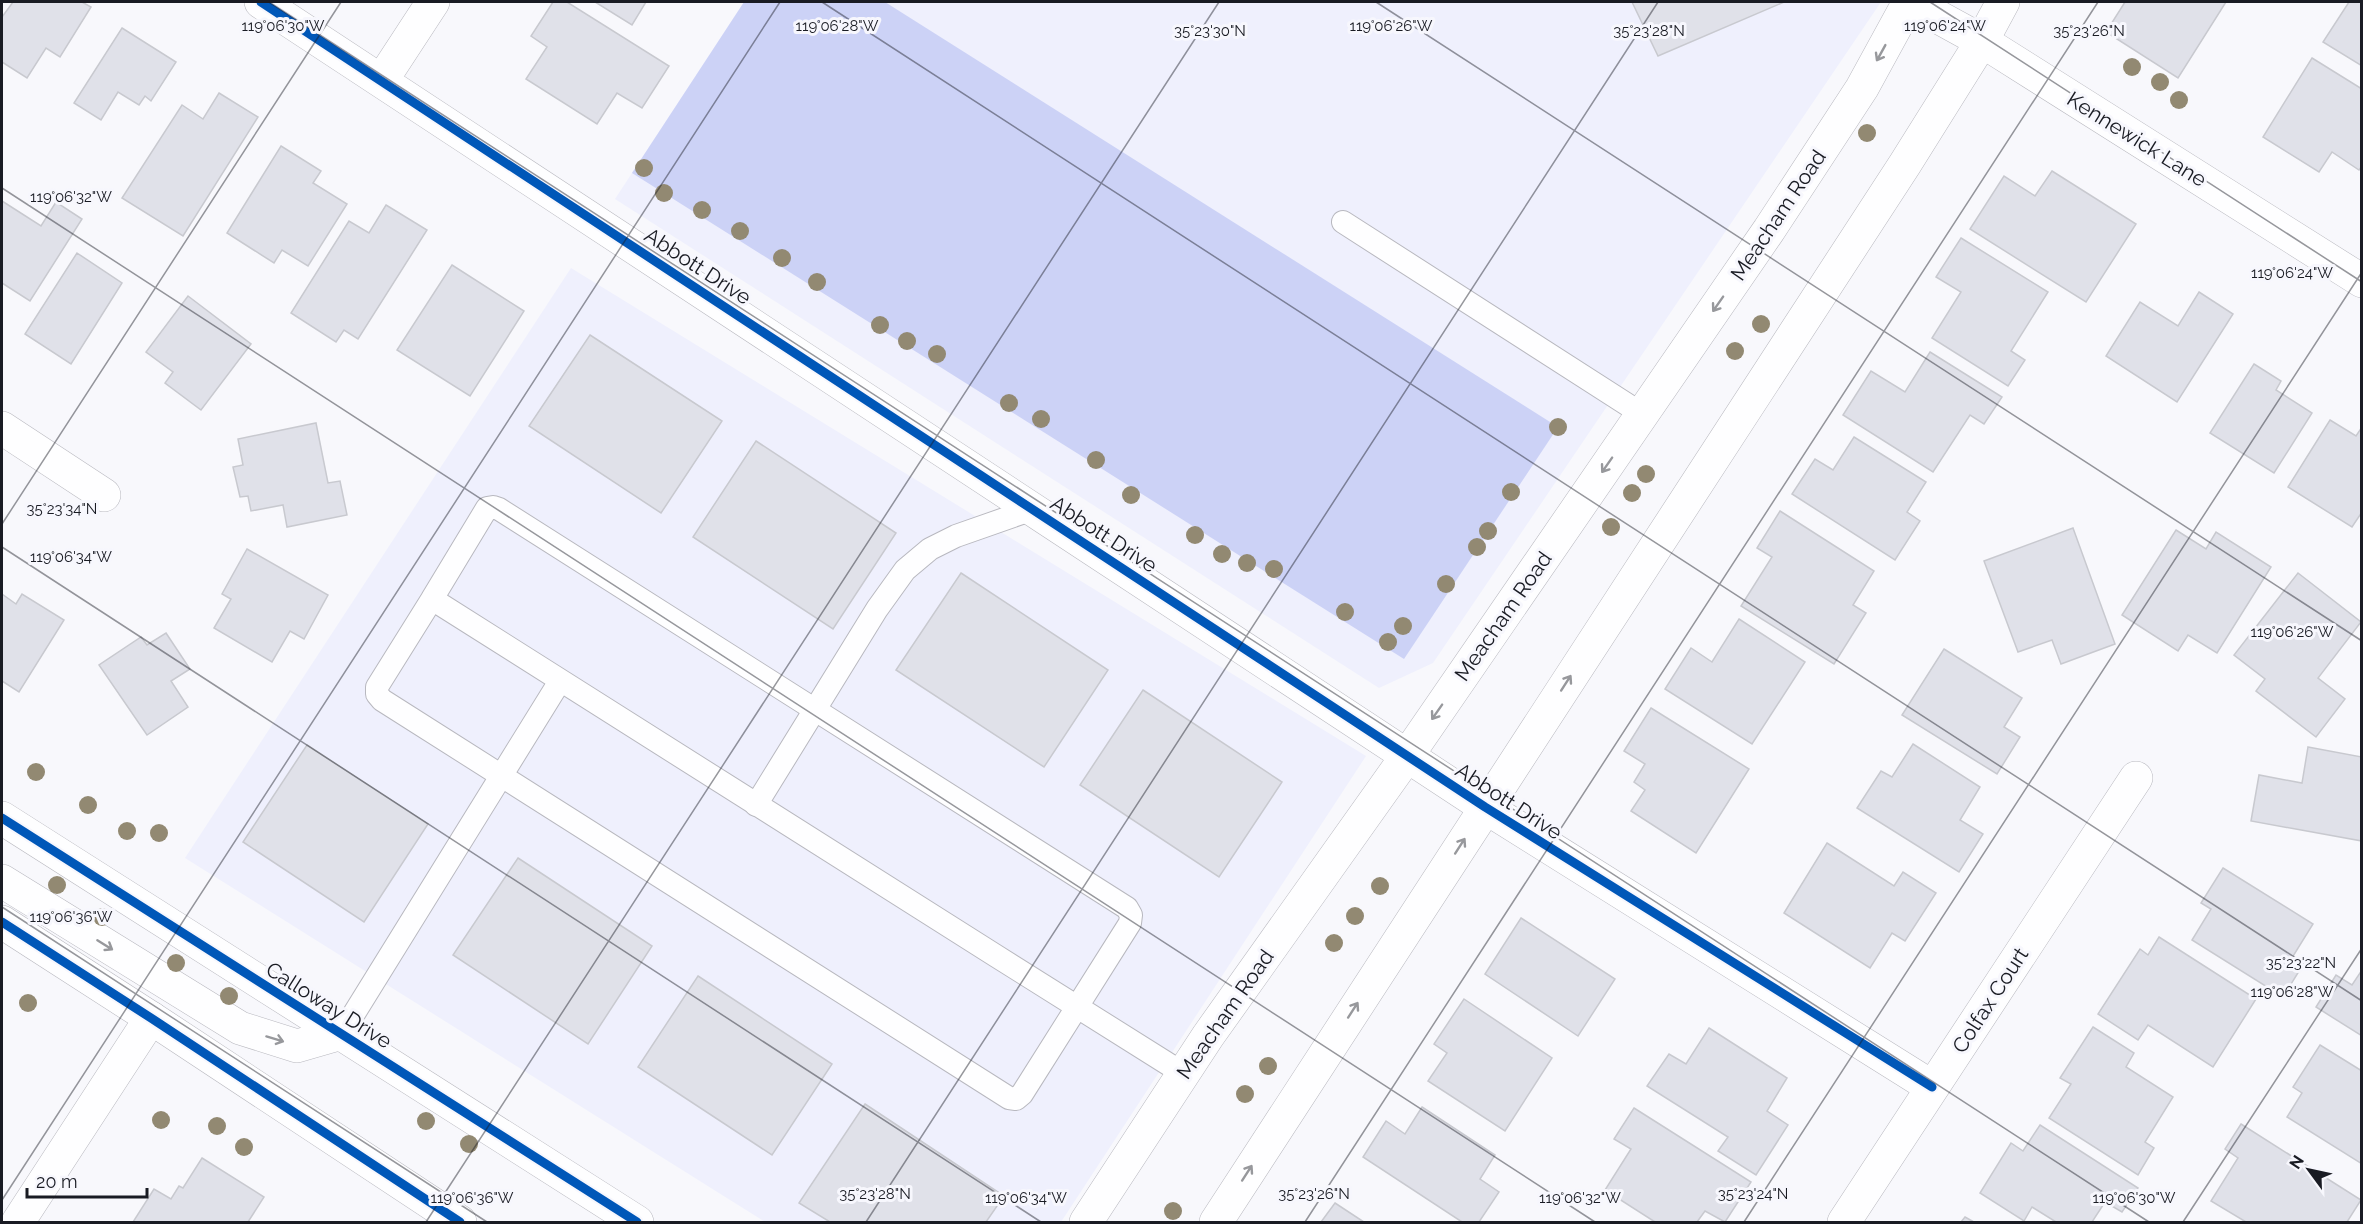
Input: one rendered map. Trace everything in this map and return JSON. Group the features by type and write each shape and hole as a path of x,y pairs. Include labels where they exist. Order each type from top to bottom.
{"street":[{"name":"Abbott Drive","path":"261,2 1485,807 1932,1088"},
{"path":"382,80 433,2"},
{"name":"Kennewick Lane","path":"1910,2 1982,41 2361,281"},
{"name":"Meacham Road","path":"1086,1222 1184,1074 1407,756 1769,230 1862,88 1910,2"},
{"path":"1216,1222 1905,164 1982,41 2003,2"},
{"path":"2,428 104,495"},
{"name":"Colfax Court","path":"1844,1222 2136,778"},
{"name":"Calloway Drive","path":"2,818 637,1222"},
{"path":"2,881 240,1028 297,1046 342,1033"},
{"path":"2,922 460,1222"},
{"path":"18,1222 151,1018"}],"lane":[{"path":"1343,222 1642,414"},
{"path":"493,507 814,710 1127,908 1131,915 1130,923 1078,1007 1022,1094 1016,1099 1009,1098 501,776 376,694 377,687 487,508 493,507"},
{"path":"756,805 877,609 905,570 930,549 956,536 1033,508"},
{"path":"432,599 1184,1074"},
{"path":"342,1033 560,681"}],"shaded area":[{"path":"744,2 1881,2 1433,663 1379,688 615,199"},
{"path":"571,268 1366,756 1061,1222 765,1222 185,858"}],"water":[{"path":"744,2 885,2 1558,427 1404,659 632,173"}],"building":[{"path":"13,2 82,2 91,7 60,57 46,48 27,78 2,62 2,17"},
{"path":"553,2 567,2 669,66 642,108 617,93 597,124 526,79 547,47 531,36"},
{"path":"595,2 646,2 632,25"},
{"path":"1632,2 1784,2 1658,56"},
{"path":"2125,2 2226,2 2178,78 2106,32"},
{"path":"2349,2 2362,2 2362,66 2323,42"},
{"path":"122,28 176,62 151,101 145,96 139,105 118,92 101,120 74,103"},
{"path":"2312,58 2362,89 2362,166 2359,170 2332,152 2319,172 2263,137"},
{"path":"219,93 258,117 183,236 122,198 182,105 203,119"},
{"path":"281,146 321,171 313,183 347,204 308,266 282,250 274,263 227,233"},
{"path":"2052,171 2136,224 2086,302 1970,229 2004,176 2035,196"},
{"path":"2,201 41,226 56,202 82,219 30,301 2,283"},
{"path":"386,205 427,230 358,339 344,330 336,342 291,313 349,221 369,233"},
{"path":"1961,238 2048,292 2011,351 2025,360 2008,386 1932,338 1961,292 1936,277"},
{"path":"77,253 122,283 71,364 25,334"},
{"path":"452,265 524,311 470,396 397,350"},
{"path":"2199,292 2233,314 2177,402 2106,356 2140,302 2178,326"},
{"path":"188,296 251,344 201,410 165,383 173,372 146,352"},
{"path":"590,335 722,421 661,513 529,426"},
{"path":"1930,352 2002,397 1984,424 1970,415 1933,472 1843,415 1871,371 1905,392"},
{"path":"2254,364 2281,381 2276,390 2312,413 2274,473 2210,433"},
{"path":"2330,420 2356,436 2362,427 2362,512 2352,527 2288,487"},
{"path":"316,423 328,483 340,481 347,515 287,527 283,505 251,511 248,496 240,497 233,467 243,465 238,439"},
{"path":"1854,437 1926,482 1907,512 1920,521 1895,560 1792,494 1815,459 1833,470"},
{"path":"756,441 896,533 833,629 693,537"},
{"path":"1780,511 1874,571 1853,605 1866,613 1834,664 1741,606 1772,557 1757,548"},
{"path":"2073,528 2115,644 2061,664 2052,640 2018,652 1984,561"},
{"path":"2176,530 2206,549 2216,532 2271,567 2217,653 2188,635 2178,651 2122,615"},
{"path":"247,549 328,595 304,639 290,631 272,662 214,628 231,599 222,594"},
{"path":"961,573 1108,670 1044,767 896,670"},
{"path":"2298,573 2361,622 2318,678 2345,699 2316,737 2256,691 2265,679 2234,655"},
{"path":"2,594 16,604 22,594 64,620 19,692 2,681"},
{"path":"1739,619 1805,662 1752,744 1665,689 1691,648 1712,662"},
{"path":"166,633 190,669 171,681 188,707 147,735 99,665 141,637 147,645"},
{"path":"1944,649 2022,698 2004,727 2020,737 1997,774 1902,715"},
{"path":"1143,690 1282,782 1219,877 1080,785"},
{"path":"1651,708 1749,769 1696,853 1631,811 1645,790 1634,782 1645,764 1624,751"},
{"path":"1913,744 1980,787 1960,820 1983,834 1959,872 1857,808 1881,771 1892,777"},
{"path":"307,745 428,824 364,922 243,842"},
{"path":"2308,747 2362,757 2362,841 2251,821 2259,775 2302,783"},
{"path":"1827,843 1894,886 1903,872 1936,893 1905,941 1892,933 1870,968 1784,913"},
{"path":"518,858 652,946 588,1044 453,955"},
{"path":"2223,868 2313,924 2290,961 2301,968 2283,997 2192,940 2211,909 2201,903"},
{"path":"1521,918 1615,979 1578,1036 1485,974"},
{"path":"2159,937 2256,999 2213,1067 2148,1025 2138,1040 2098,1014 2140,949 2148,955"},
{"path":"2362,970 2362,1036 2316,1007 2336,975 2352,985"},
{"path":"698,976 832,1064 772,1155 638,1067"},
{"path":"1464,999 1552,1058 1505,1131 1428,1081 1447,1053 1434,1044"},
{"path":"2093,1027 2134,1053 2126,1067 2173,1097 2145,1142 2154,1148 2138,1175 2049,1118 2071,1084 2060,1078"},
{"path":"1709,1028 1787,1078 1767,1111 1788,1125 1756,1175 1718,1151 1728,1137 1647,1086 1669,1054 1686,1064"},
{"path":"2320,1045 2362,1071 2362,1164 2287,1117 2302,1093 2293,1087"},
{"path":"865,1104 1004,1196 986,1222 830,1222 799,1203"},
{"path":"1422,1107 1495,1155 1480,1179 1499,1192 1479,1222 1462,1222 1363,1157 1386,1121 1405,1134"},
{"path":"1634,1108 1751,1182 1725,1222 1705,1211 1697,1222 1655,1222 1605,1190 1631,1149 1614,1139"},
{"path":"2241,1124 2361,1200 2347,1222 2246,1222 2211,1201 2238,1158 2225,1149"},
{"path":"2040,1125 2138,1188 2122,1212 2105,1202 2092,1222 2056,1222 2032,1207 2024,1221 1980,1193 2011,1143 2023,1151"},
{"path":"202,1158 264,1197 248,1222 133,1222 154,1189 171,1199 179,1186 183,1188"},
{"path":"1335,1203 1364,1222 1321,1222"},
{"path":"1965,1217 1974,1222 1961,1222"}],"cycle path":[{"path":"261,2 1485,807 1932,1087"},
{"path":"2,818 637,1222"},
{"path":"2,922 460,1222"}]}
